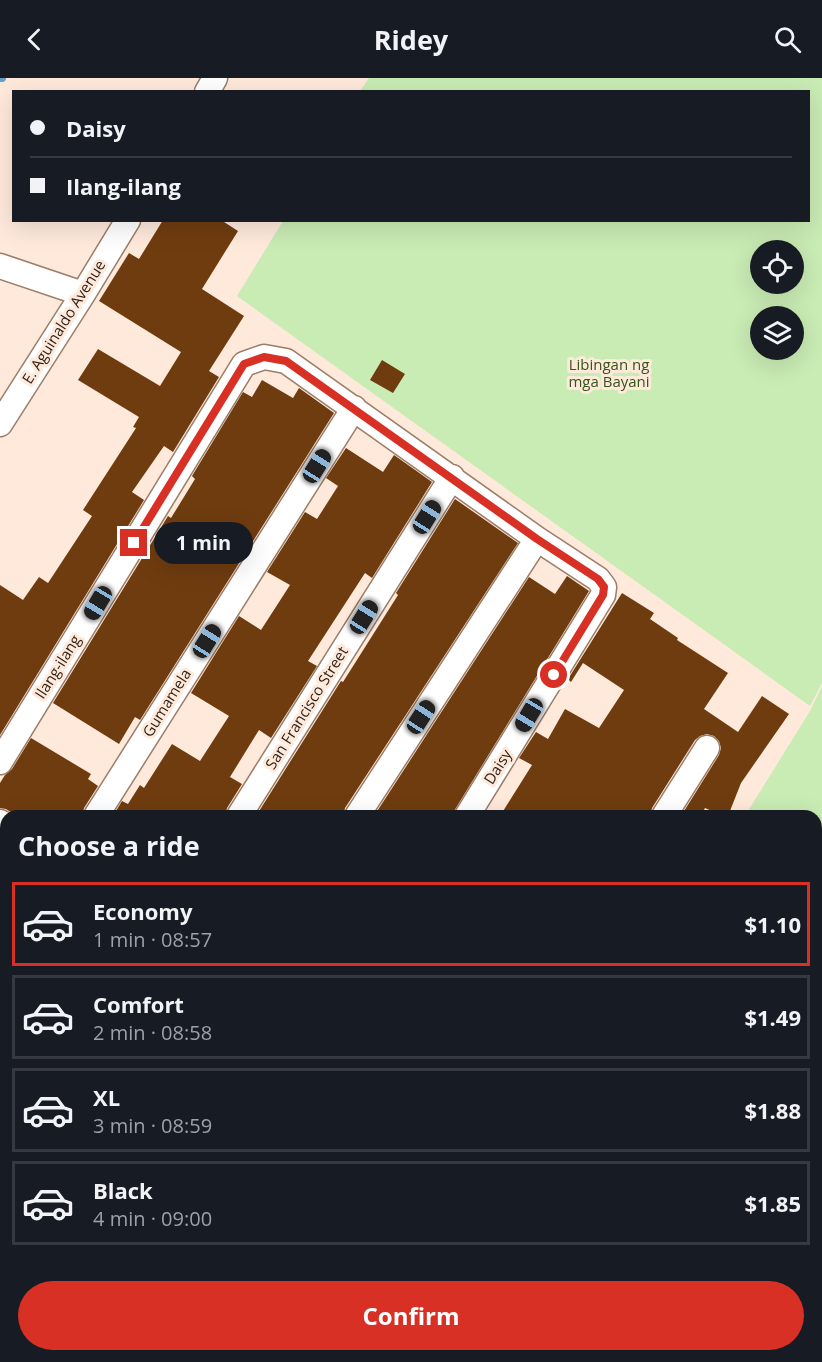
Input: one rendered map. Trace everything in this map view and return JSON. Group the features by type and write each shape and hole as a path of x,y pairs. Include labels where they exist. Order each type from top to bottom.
{"street":[{"name":"E. Aguinaldo Avenue","path":"0,424 127,222"},
{"path":"0,266 83,294"},
{"name":"Ilang-ilang","path":"0,762 244,364 264,357 286,361 354,408"},
{"path":"354,408 537,539 361,810"},
{"name":"Gumamela","path":"100,810 354,408"},
{"name":"San Francisco Street","path":"243,810 452,477"},
{"name":"Daisy","path":"471,810 603,595 604,587 598,579 537,539"},
{"path":"668,810 707,748"}],"green space":[{"name":"Libingan ng mga Bayani","path":"369,78 822,78 822,683 810,706 237,296 282,222 810,222 810,90 361,90"},
{"path":"822,686 822,810 749,810 810,711"}],"building":[{"path":"162,222 224,222 238,231 202,289 244,316 209,371 219,377 173,452 164,446 132,492 144,500 0,735 0,585 23,600 39,577 48,583 92,516 83,510 136,428 133,427 139,417 78,380 98,349 160,386 181,352 99,301 129,253 139,259"},
{"path":"382,360 405,374 393,393 370,380"},
{"path":"262,380 293,398 299,388 334,413 140,720 135,717 119,744 53,703 168,516 171,518 195,479 192,476 243,392 252,397"},
{"path":"346,448 383,472 394,455 432,482 372,578 365,573 308,661 317,666 271,738 259,730 230,777 242,784 226,810 117,810 122,801 128,804 140,785 144,788 172,744 200,761 229,716 191,693 239,616 261,630 290,585 267,572 305,512 317,519 338,486 326,478"},
{"path":"455,499 518,543 344,810 260,810 398,595 396,593"},
{"path":"567,576 589,591 455,810 378,810 529,577 555,594"},
{"path":"622,593 654,613 650,619 678,638 677,640 728,673 704,709 738,732 762,696 789,714 741,783 730,810 705,808 704,810 685,810 719,755 721,748 719,741 707,734 695,740 652,810 504,810 532,765 519,758 536,732 548,739 565,709 599,728 624,690 583,663 571,682 568,679"},
{"path":"31,738 91,774 88,779 98,786 84,810 8,810 0,808 0,783 12,769"}],"route":[{"path":"134,543 244,364 264,357 286,361 537,539 598,579 604,587 603,595 554,675"}]}
